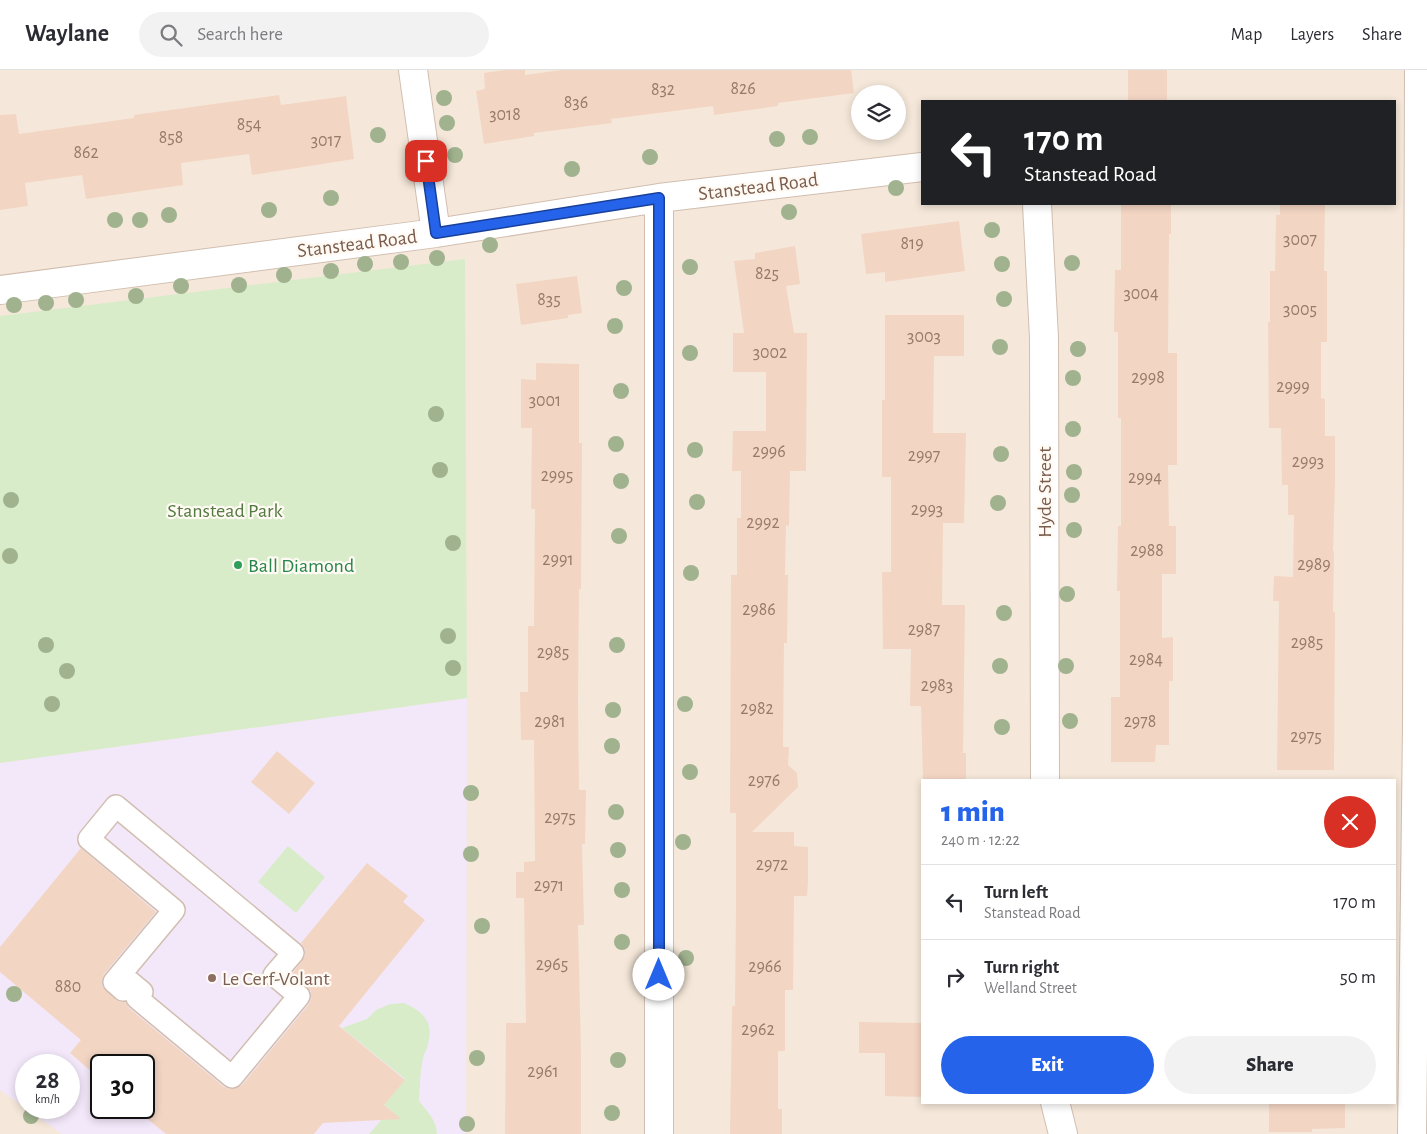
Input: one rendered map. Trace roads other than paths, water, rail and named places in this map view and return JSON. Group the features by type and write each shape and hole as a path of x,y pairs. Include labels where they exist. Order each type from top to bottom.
{"street":[{"path":"413,70 436,233"},
{"path":"1412,1134 1422,727 1420,70"},
{"name":"Stanstead Road","path":"0,290 436,233 659,198 921,167"},
{"path":"659,198 659,1134"},
{"name":"Hyde Street","path":"1037,205 1044,338 1045,779"},
{"path":"116,806 293,953 274,975 299,996 232,1077 137,998 142,992 130,982 123,990 114,982 174,910 89,839 116,806"},
{"path":"1056,1104 1063,1134"}],"place":[{"name":"Ball Diamond","path":"238,565"},
{"name":"Le Cerf-Volant","path":"212,978"}],"park label":[{"name":"Stanstead Park","path":"225,510"}]}
